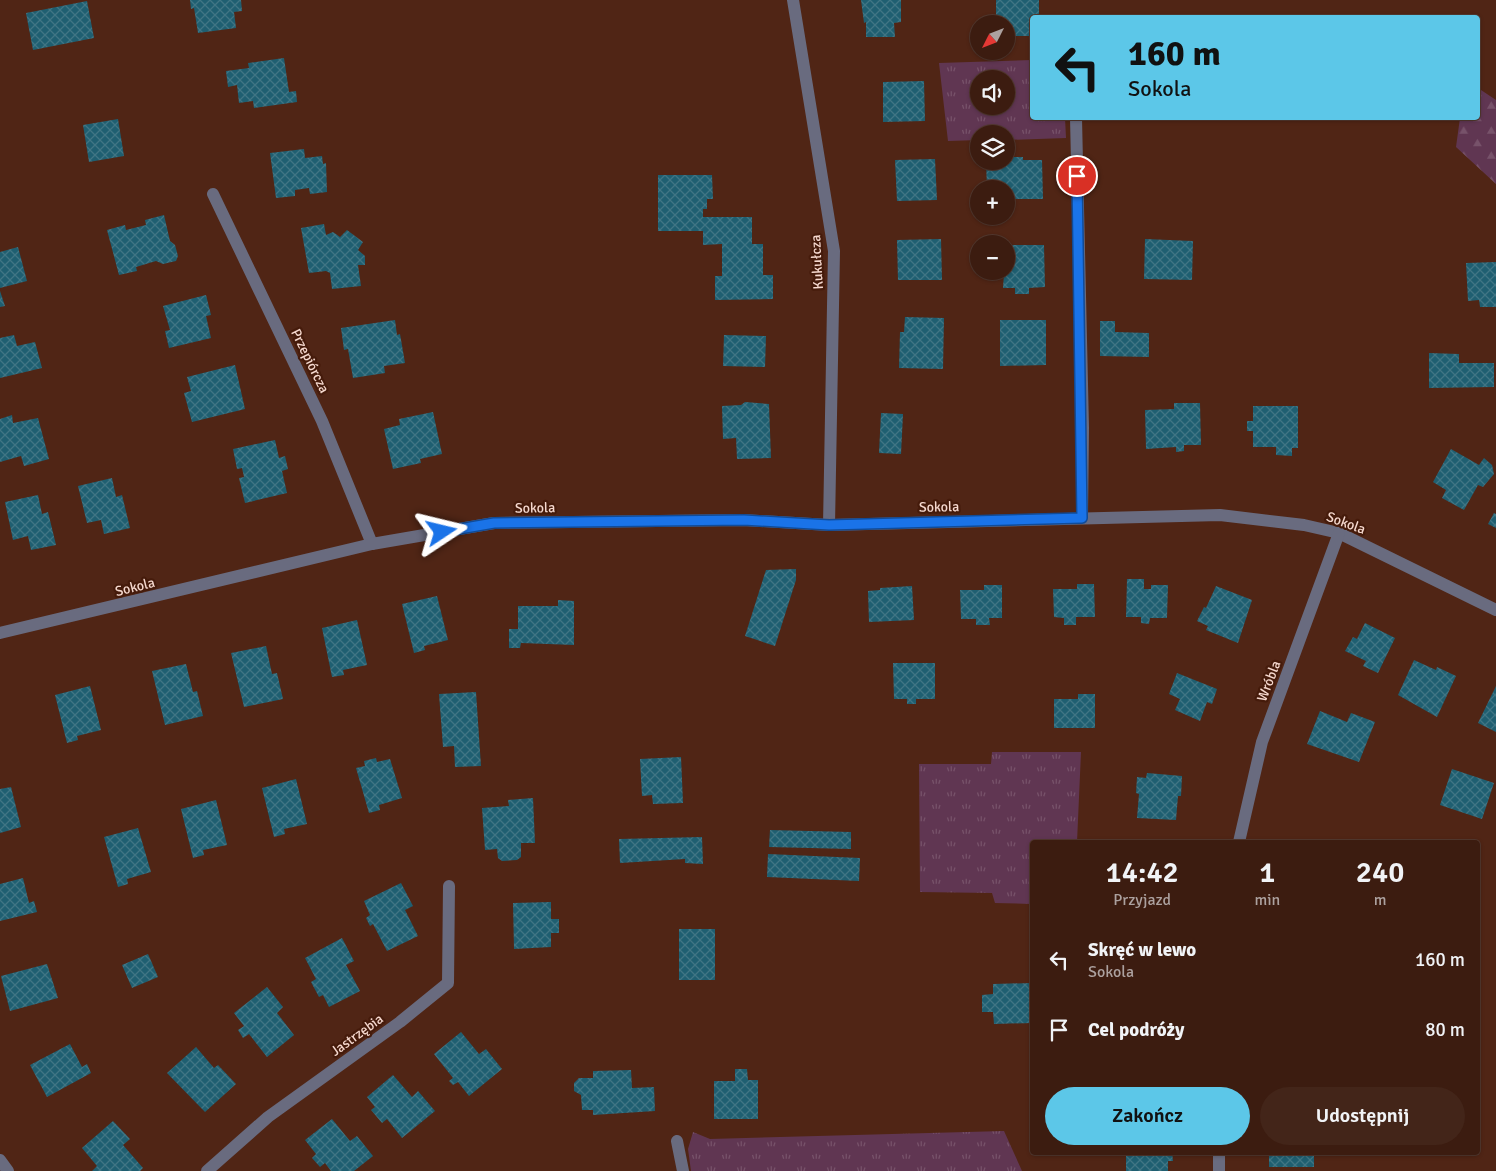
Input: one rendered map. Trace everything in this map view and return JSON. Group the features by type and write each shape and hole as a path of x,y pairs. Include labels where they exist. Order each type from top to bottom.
{"street":[{"name":"Kukułcza","path":"793,0 834,251 829,525"},
{"path":"1076,120 1082,518"},
{"name":"Przepiórcza","path":"213,194 322,420 372,544"},
{"name":"Sokola","path":"0,633 372,544 494,523 744,520 829,525 1220,515 1304,525 1339,534 1496,610"},
{"name":"Wróbla","path":"1239,840 1262,742 1339,534"},
{"name":"Jastrzębia","path":"207,1171 268,1117 400,1022 448,984 449,886"},
{"path":"677,1141 683,1171"},
{"path":"1219,1155 1219,1171"},
{"path":"0,1160 8,1171"}],"green space":[{"path":"1030,60 1030,120 1065,120 1066,138 1015,140 1015,125 970,125 970,140 948,141 939,63"},
{"path":"1480,89 1496,100 1496,184 1456,147 1460,120 1480,120"},
{"path":"992,752 1081,752 1077,840 1030,840 1030,904 995,903 992,893 920,892 919,764 991,764"},
{"path":"1004,1131 1022,1171 691,1171 688,1149 693,1132 710,1139"}],"building":[{"path":"190,0 241,0 242,11 234,12 236,28 198,33 194,8 191,9"},
{"path":"861,0 901,0 901,22 894,23 895,37 866,37 866,22 864,23"},
{"path":"996,0 1039,0 1039,15 1030,15 1030,36 1015,36 1015,15 996,15"},
{"path":"87,1 94,38 33,50 26,13"},
{"path":"284,58 289,92 296,91 297,102 254,108 253,101 239,103 237,85 228,87 226,71 249,68 248,63"},
{"path":"924,81 925,121 883,122 883,82"},
{"path":"118,119 124,156 89,162 83,125"},
{"path":"304,149 305,158 322,156 323,164 326,163 327,192 310,194 309,188 295,190 295,196 276,198 270,153"},
{"path":"1015,157 1023,157 1023,160 1042,160 1043,199 1015,199 1015,180 987,180 986,170 1015,170"},
{"path":"935,159 937,200 897,201 895,160"},
{"path":"658,175 712,175 713,199 707,199 707,209 703,209 703,217 752,217 752,244 763,244 763,275 773,275 773,299 715,300 715,276 722,276 722,244 703,245 703,231 658,231"},
{"path":"164,215 170,241 175,245 178,256 176,261 163,264 156,261 136,267 137,271 119,275 107,230 125,225 126,230 146,225 145,220"},
{"path":"324,224 326,235 333,232 340,237 347,230 363,242 358,250 365,256 365,265 358,265 361,286 332,289 330,273 326,271 309,273 301,228"},
{"path":"941,239 942,280 898,280 897,240"},
{"path":"1145,239 1193,241 1192,280 1144,279"},
{"path":"1015,245 1044,245 1045,287 1029,288 1029,294 1015,294 1015,288 1003,288 1004,280 1015,280"},
{"path":"18,247 27,281 0,288 0,252"},
{"path":"1496,262 1496,307 1480,307 1479,300 1468,301 1466,263"},
{"path":"0,291 5,306 0,307"},
{"path":"206,295 211,315 206,316 211,338 169,348 165,331 170,330 163,306"},
{"path":"905,317 944,318 943,369 899,368 900,332 904,332"},
{"path":"395,320 397,335 400,334 405,363 384,366 385,373 353,378 348,349 344,350 341,328"},
{"path":"1000,320 1046,320 1046,365 1000,366"},
{"path":"1100,321 1115,321 1115,332 1149,333 1149,357 1100,356"},
{"path":"14,335 17,346 35,342 42,368 0,378 0,338"},
{"path":"724,335 766,336 765,367 723,366"},
{"path":"1429,353 1459,354 1459,363 1494,363 1494,387 1429,388"},
{"path":"235,365 245,409 192,422 184,393 191,391 187,377"},
{"path":"745,402 769,404 771,458 737,459 736,438 723,439 722,406 741,405"},
{"path":"1174,403 1200,403 1201,445 1184,445 1184,451 1176,452 1176,447 1146,449 1145,410 1174,409"},
{"path":"1253,406 1298,406 1298,448 1292,448 1292,456 1276,455 1276,447 1253,447 1253,431 1247,431 1247,421 1253,421"},
{"path":"433,412 442,454 420,459 421,463 393,469 384,429 400,425 399,419"},
{"path":"881,413 903,414 901,454 879,453"},
{"path":"12,415 13,423 38,418 49,459 24,466 21,456 0,462 0,419"},
{"path":"275,440 279,458 285,456 288,469 282,471 287,493 245,503 239,478 244,477 242,468 237,469 233,449"},
{"path":"1451,449 1479,465 1484,458 1492,465 1494,474 1483,487 1478,485 1464,510 1442,498 1446,490 1433,482"},
{"path":"112,478 116,497 122,495 130,528 104,534 101,520 87,523 78,486"},
{"path":"38,495 42,514 48,512 56,545 31,550 28,536 13,540 5,502"},
{"path":"1494,513 1496,514 1496,528 1488,524"},
{"path":"796,569 796,580 775,646 745,636 766,570"},
{"path":"1127,579 1144,579 1144,589 1151,589 1151,585 1168,585 1167,618 1150,618 1149,624 1141,623 1141,617 1126,617"},
{"path":"1077,584 1094,584 1095,617 1076,617 1076,625 1064,625 1064,618 1054,617 1053,589 1077,589"},
{"path":"984,585 1002,585 1002,618 989,618 990,625 976,625 976,619 961,619 960,590 984,590"},
{"path":"912,586 914,620 869,622 868,591 880,590 880,588"},
{"path":"1216,586 1252,600 1238,643 1206,630 1208,626 1197,621 1204,607 1206,608"},
{"path":"437,596 448,640 424,646 425,650 414,653 402,604"},
{"path":"558,600 574,601 574,645 521,643 520,648 509,648 509,629 518,629 518,606 558,606"},
{"path":"357,620 367,665 343,670 344,675 332,677 322,628"},
{"path":"1365,623 1395,638 1378,673 1363,666 1366,661 1345,651 1353,637 1357,639"},
{"path":"266,646 272,674 277,673 283,699 244,707 231,653"},
{"path":"1414,660 1436,670 1437,667 1456,676 1437,717 1398,695"},
{"path":"893,663 935,663 935,699 916,699 916,704 907,704 907,699 894,699"},
{"path":"186,664 193,692 197,691 203,716 165,725 152,671"},
{"path":"1177,673 1217,689 1212,704 1207,702 1200,721 1175,710 1180,699 1169,694"},
{"path":"90,686 101,730 77,736 78,740 67,743 55,695"},
{"path":"1496,686 1496,732 1478,723"},
{"path":"476,692 481,766 455,767 454,746 443,747 439,694"},
{"path":"1078,694 1095,694 1095,728 1054,728 1054,699 1078,699"},
{"path":"1320,711 1347,722 1351,713 1375,722 1359,762 1307,744"},
{"path":"681,757 683,803 653,804 652,795 642,796 640,759"},
{"path":"376,758 377,762 390,759 402,798 379,805 380,810 369,813 356,768 365,766 364,761"},
{"path":"1452,769 1494,783 1482,819 1440,805"},
{"path":"1147,773 1182,776 1181,796 1178,796 1176,820 1137,818 1139,794 1136,793 1137,777 1146,778"},
{"path":"296,779 307,824 284,829 285,834 274,837 262,788"},
{"path":"11,787 21,827 0,833 0,789"},
{"path":"533,798 535,843 521,843 521,857 517,860 502,861 498,858 497,849 485,850 482,808 509,806 508,800"},
{"path":"216,800 227,845 203,850 204,855 193,858 181,809"},
{"path":"138,828 151,872 127,879 128,884 118,887 104,837"},
{"path":"770,830 851,832 851,849 769,847"},
{"path":"702,837 703,864 685,863 685,859 620,863 619,839"},
{"path":"768,854 860,858 859,881 767,877"},
{"path":"23,878 29,903 34,901 37,912 0,921 0,884"},
{"path":"401,883 413,906 405,910 418,936 387,951 373,924 370,926 366,918 370,915 364,901"},
{"path":"551,902 551,919 559,919 559,933 551,933 551,947 514,949 513,903"},
{"path":"679,929 715,929 715,980 679,980"},
{"path":"342,938 354,961 346,965 360,991 329,1007 323,995 319,997 311,982 316,979 305,958"},
{"path":"148,954 158,977 132,988 122,965"},
{"path":"47,964 58,998 10,1011 1,976"},
{"path":"1030,983 1030,1023 994,1024 993,1012 982,1012 982,995 993,994 993,984"},
{"path":"267,987 283,1007 277,1013 294,1035 267,1057 249,1034 243,1038 238,1030 244,1026 234,1013"},
{"path":"461,1032 479,1054 486,1049 502,1069 469,1096 458,1082 453,1085 449,1081 453,1078 434,1054"},
{"path":"70,1044 82,1067 87,1064 91,1073 47,1097 30,1065"},
{"path":"196,1047 214,1068 218,1065 236,1084 205,1112 167,1073"},
{"path":"735,1069 747,1069 748,1080 758,1080 758,1119 714,1119 714,1081 735,1081"},
{"path":"631,1070 632,1088 654,1087 655,1111 593,1115 593,1110 582,1110 581,1095 574,1091 574,1083 579,1078 593,1078 593,1071"},
{"path":"393,1075 412,1097 418,1091 435,1111 402,1138 387,1119 382,1123 371,1110 375,1107 367,1097"},
{"path":"332,1119 350,1141 357,1136 373,1156 354,1171 331,1171 325,1163 320,1167 312,1158 316,1154 305,1140"},
{"path":"113,1121 130,1139 123,1145 143,1168 140,1171 92,1171 97,1166 82,1148"},
{"path":"1126,1155 1172,1155 1173,1161 1168,1161 1168,1171 1126,1171"},
{"path":"1269,1155 1314,1155 1314,1167 1269,1167"}],"route":[{"path":"442,532 494,523 744,520 829,525 1082,518 1077,176"}]}
